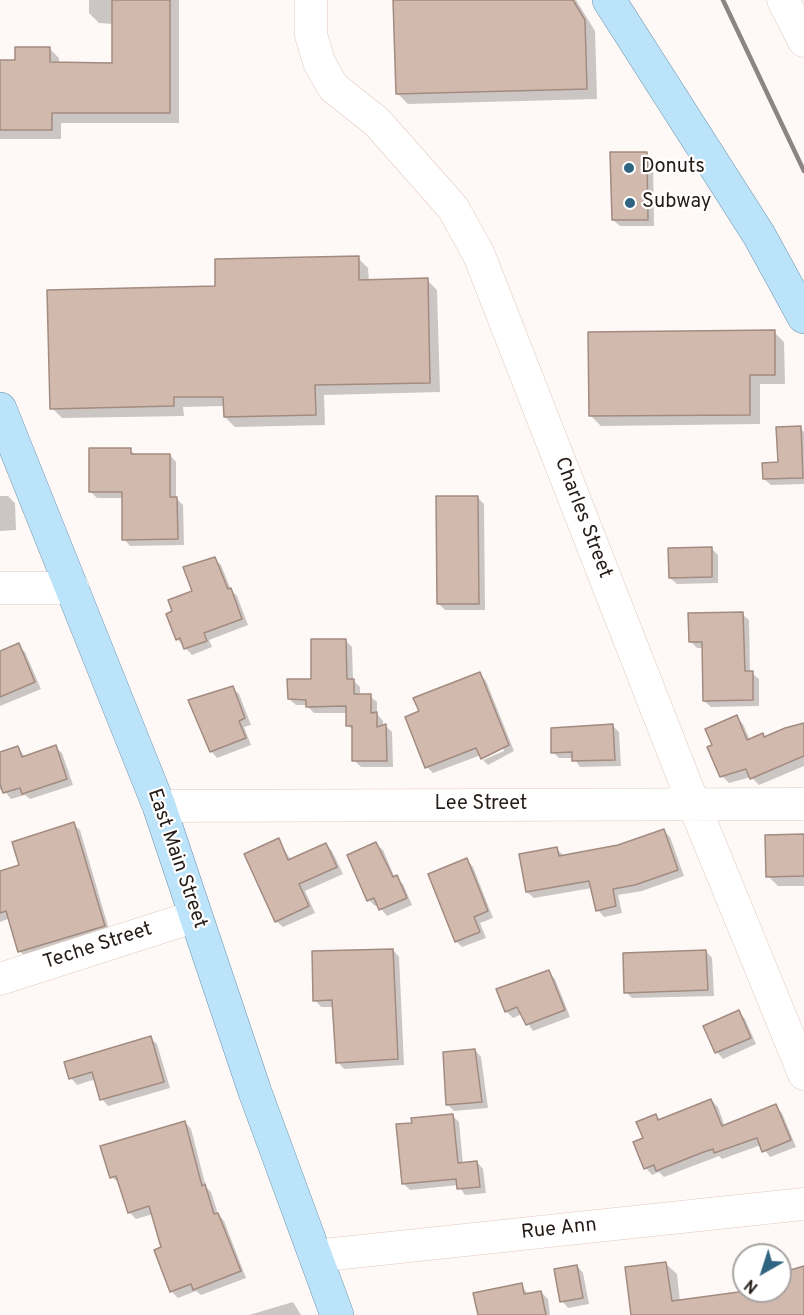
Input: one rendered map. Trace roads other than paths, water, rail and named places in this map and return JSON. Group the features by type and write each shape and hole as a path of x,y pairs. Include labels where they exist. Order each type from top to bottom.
{"main road":[{"path":"609,0 759,235 804,316"},
{"name":"East Main Street","path":"0,409 73,588 118,709 159,806 337,1315"}],"street":[{"name":"Charles Street","path":"311,0 311,35 320,63 333,87 377,122 453,208 479,255 694,805 804,1074"},
{"path":"783,0 803,33"},
{"path":"0,588 73,588"},
{"name":"Lee Street","path":"159,806 804,804"},
{"name":"Teche Street","path":"0,978 196,916"},
{"name":"Rue Ann","path":"315,1256 804,1204"}],"railway":[{"path":"723,0 804,171"}],"place":[{"name":"Donuts","path":"629,168"},
{"name":"Subway","path":"630,203"}]}
